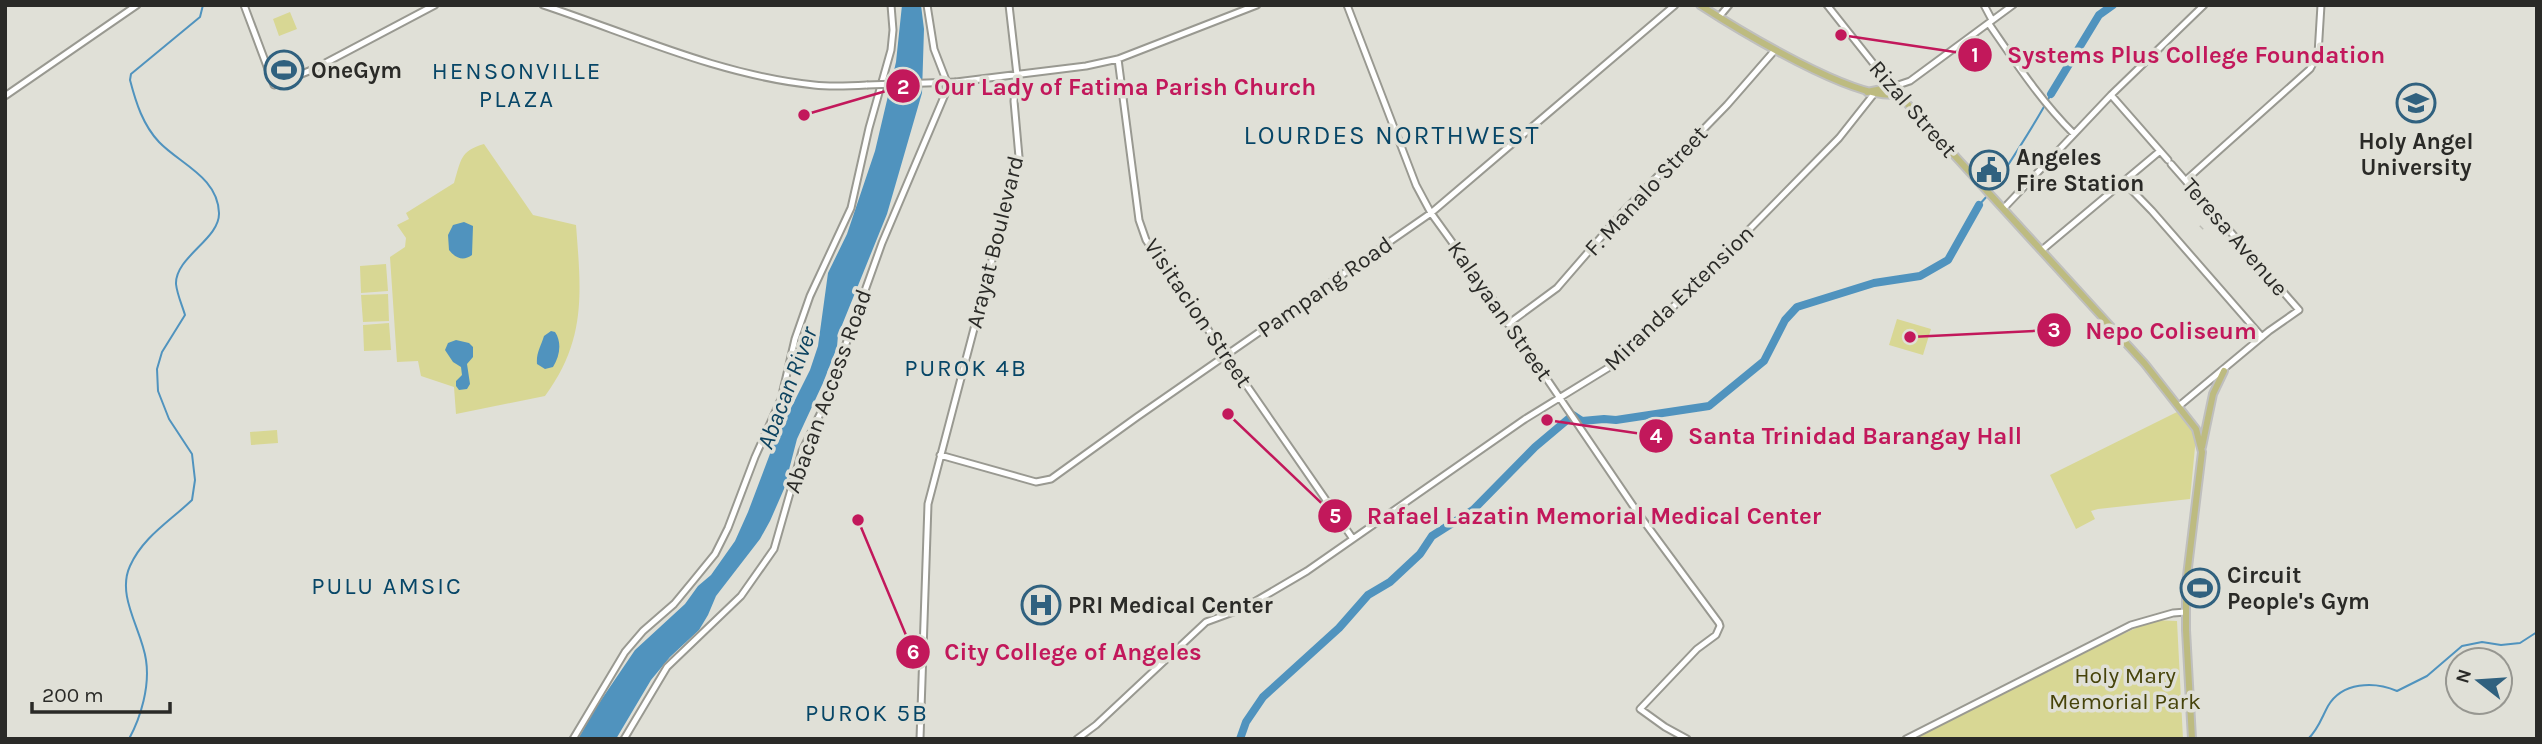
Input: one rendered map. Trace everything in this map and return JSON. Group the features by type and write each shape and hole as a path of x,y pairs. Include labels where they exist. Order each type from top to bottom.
{"main road":[{"path":"1700,5 1775,50 1873,92 1898,94"},
{"path":"1873,92 1892,87"},
{"name":"Rizal Street","path":"1892,87 2145,364 2196,429 2202,452"},
{"path":"2192,739 2186,612 2189,552 2202,452 2213,394 2224,371"}],"street":[{"path":"5,96 137,5"},
{"path":"244,5 274,85 314,68 435,5"},
{"path":"543,5 655,47 739,71 816,86 956,82 1118,59 1257,5"},
{"name":"Abacan Access Road","path":"573,739 625,652 693,582 715,554 728,528 781,399 795,339 810,296 851,208 869,128 891,50 891,5"},
{"name":"Abacan Access Road","path":"624,739 667,667 741,596 774,550 802,451 823,408 882,243 946,92 946,80 933,49 927,5"},
{"name":"Arayat Boulevard","path":"920,739 928,504 1020,152 1014,101 1017,75 1009,5"},
{"name":"Kalayaan Street","path":"1347,5 1416,185 1431,213 1640,516 1682,570 1720,626 1716,635 1697,649 1640,709 1687,739"},
{"name":"Pampang Road","path":"940,455 1036,482 1047,481 1431,213 1675,5"},
{"path":"1719,17 1729,5"},
{"name":"Rizal Street","path":"1827,5 1892,87"},
{"path":"1984,5 1990,22 2026,80 2074,134"},
{"path":"1898,94 1910,82 2013,5"},
{"path":"2004,208 2111,95 2204,5"},
{"path":"2186,180 2310,69 2318,54 2321,5"},
{"name":"F. Manalo Street","path":"1508,324 1557,288 1622,213 1727,105 1775,50"},
{"name":"Visitacion Street","path":"1118,59 1141,227 1151,248 1353,539"},
{"path":"1892,87 1910,82"},
{"name":"Miranda Extension","path":"1077,739 1096,725 1206,622 1244,608 1307,571 1525,419 1616,364 1839,138 1873,92"},
{"name":"Teresa Avenue","path":"2111,95 2299,310 2262,337"},
{"path":"2042,250 2160,151"},
{"path":"2123,181 2262,337 2179,406"},
{"path":"1906,739 2131,625 2186,612"}],"green space":[{"path":"290,12 297,29 279,36 273,19"},
{"path":"484,144 533,215 576,225 578,314 568,355 545,396 456,414 454,387 421,376 418,361 397,362 390,257 405,247 406,238 397,225 409,219 406,213 454,183 460,162 466,153"},
{"path":"386,264 388,291 361,293 360,266"},
{"path":"388,294 389,321 363,322 361,295"},
{"path":"1897,319 1931,329 1923,355 1889,345"},
{"path":"389,323 391,350 364,351 363,325"},
{"path":"2177,412 2193,429 2196,437 2190,499 2098,509 2091,511 2095,519 2076,529 2050,475"},
{"path":"277,430 278,443 251,445 250,432"},
{"name":"Holy Mary Memorial Park","path":"2153,620 2177,621 2183,739 1915,739 2059,664"}],"water":[{"path":"902,5 921,5 924,29 922,93 887,214 838,335 837,347 823,383 797,439 784,489 770,521 760,539 716,596 699,630 670,657 651,680 616,739 578,739 635,650 685,604 698,586 711,575 735,541 748,512 776,438 810,370 818,346 828,273 847,234 875,151 896,62"},
{"path":"464,222 473,226 472,255 463,258 457,257 449,250 448,235 453,225"},
{"path":"551,331 555,332 559,340 559,354 553,367 545,369 537,364 537,356 544,336"},
{"path":"456,340 469,343 473,347 473,357 467,364 470,384 467,389 459,390 456,386 456,381 462,375 461,367 453,362 445,350 448,343"}],"waterway":[{"path":"129,739 144,701 147,670 144,649 128,601 127,577 130,566 142,547 157,530 192,500 195,480 192,454 169,419 158,391 157,369 162,352 185,315 176,284 178,274 182,265 213,231 219,213 217,201 205,181 159,142 144,121 130,80 131,74 200,17 203,5"},
{"path":"2051,94 2099,15 2113,5"},
{"path":"1991,191 2051,94"},
{"path":"1979,205 1988,195"},
{"path":"1240,739 1246,722 1263,697 1339,628 1368,595 1390,582 1420,554 1432,536 1473,510 1535,447 1573,415 1582,421 1616,420 1709,406 1764,361 1785,320 1797,307 1874,283 1920,276 1948,260 1979,205"},
{"path":"2308,739 2328,706 2341,692 2369,685 2397,691 2427,676 2462,646 2482,642 2501,645 2520,643 2537,632"}],"place":[{"name":"Systems Plus College Foundation","path":"1841,35"},
{"name":"OneGym","path":"284,70"},
{"name":"Holy Angel University","path":"2416,103"},
{"name":"Our Lady of Fatima Parish Church","path":"804,115"},
{"name":"Angeles Fire Station","path":"1989,170"},
{"name":"Nepo Coliseum","path":"1910,337"},
{"name":"Rafael Lazatin Memorial Medical Center","path":"1228,414"},
{"name":"Santa Trinidad Barangay Hall","path":"1547,420"},
{"name":"City College of Angeles","path":"858,520"},
{"name":"Circuit People's Gym","path":"2200,588"},
{"name":"PRI Medical Center","path":"1041,605"}],"district":[{"name":"HENSONVILLE PLAZA","path":"517,85"},
{"name":"LOURDES NORTHWEST","path":"1392,135"},
{"name":"PUROK 4B","path":"966,368"},
{"name":"PULU AMSIC","path":"387,586"},
{"name":"PUROK 5B","path":"867,713"}],"water label":[{"name":"Abacan River","path":"787,388"}]}
